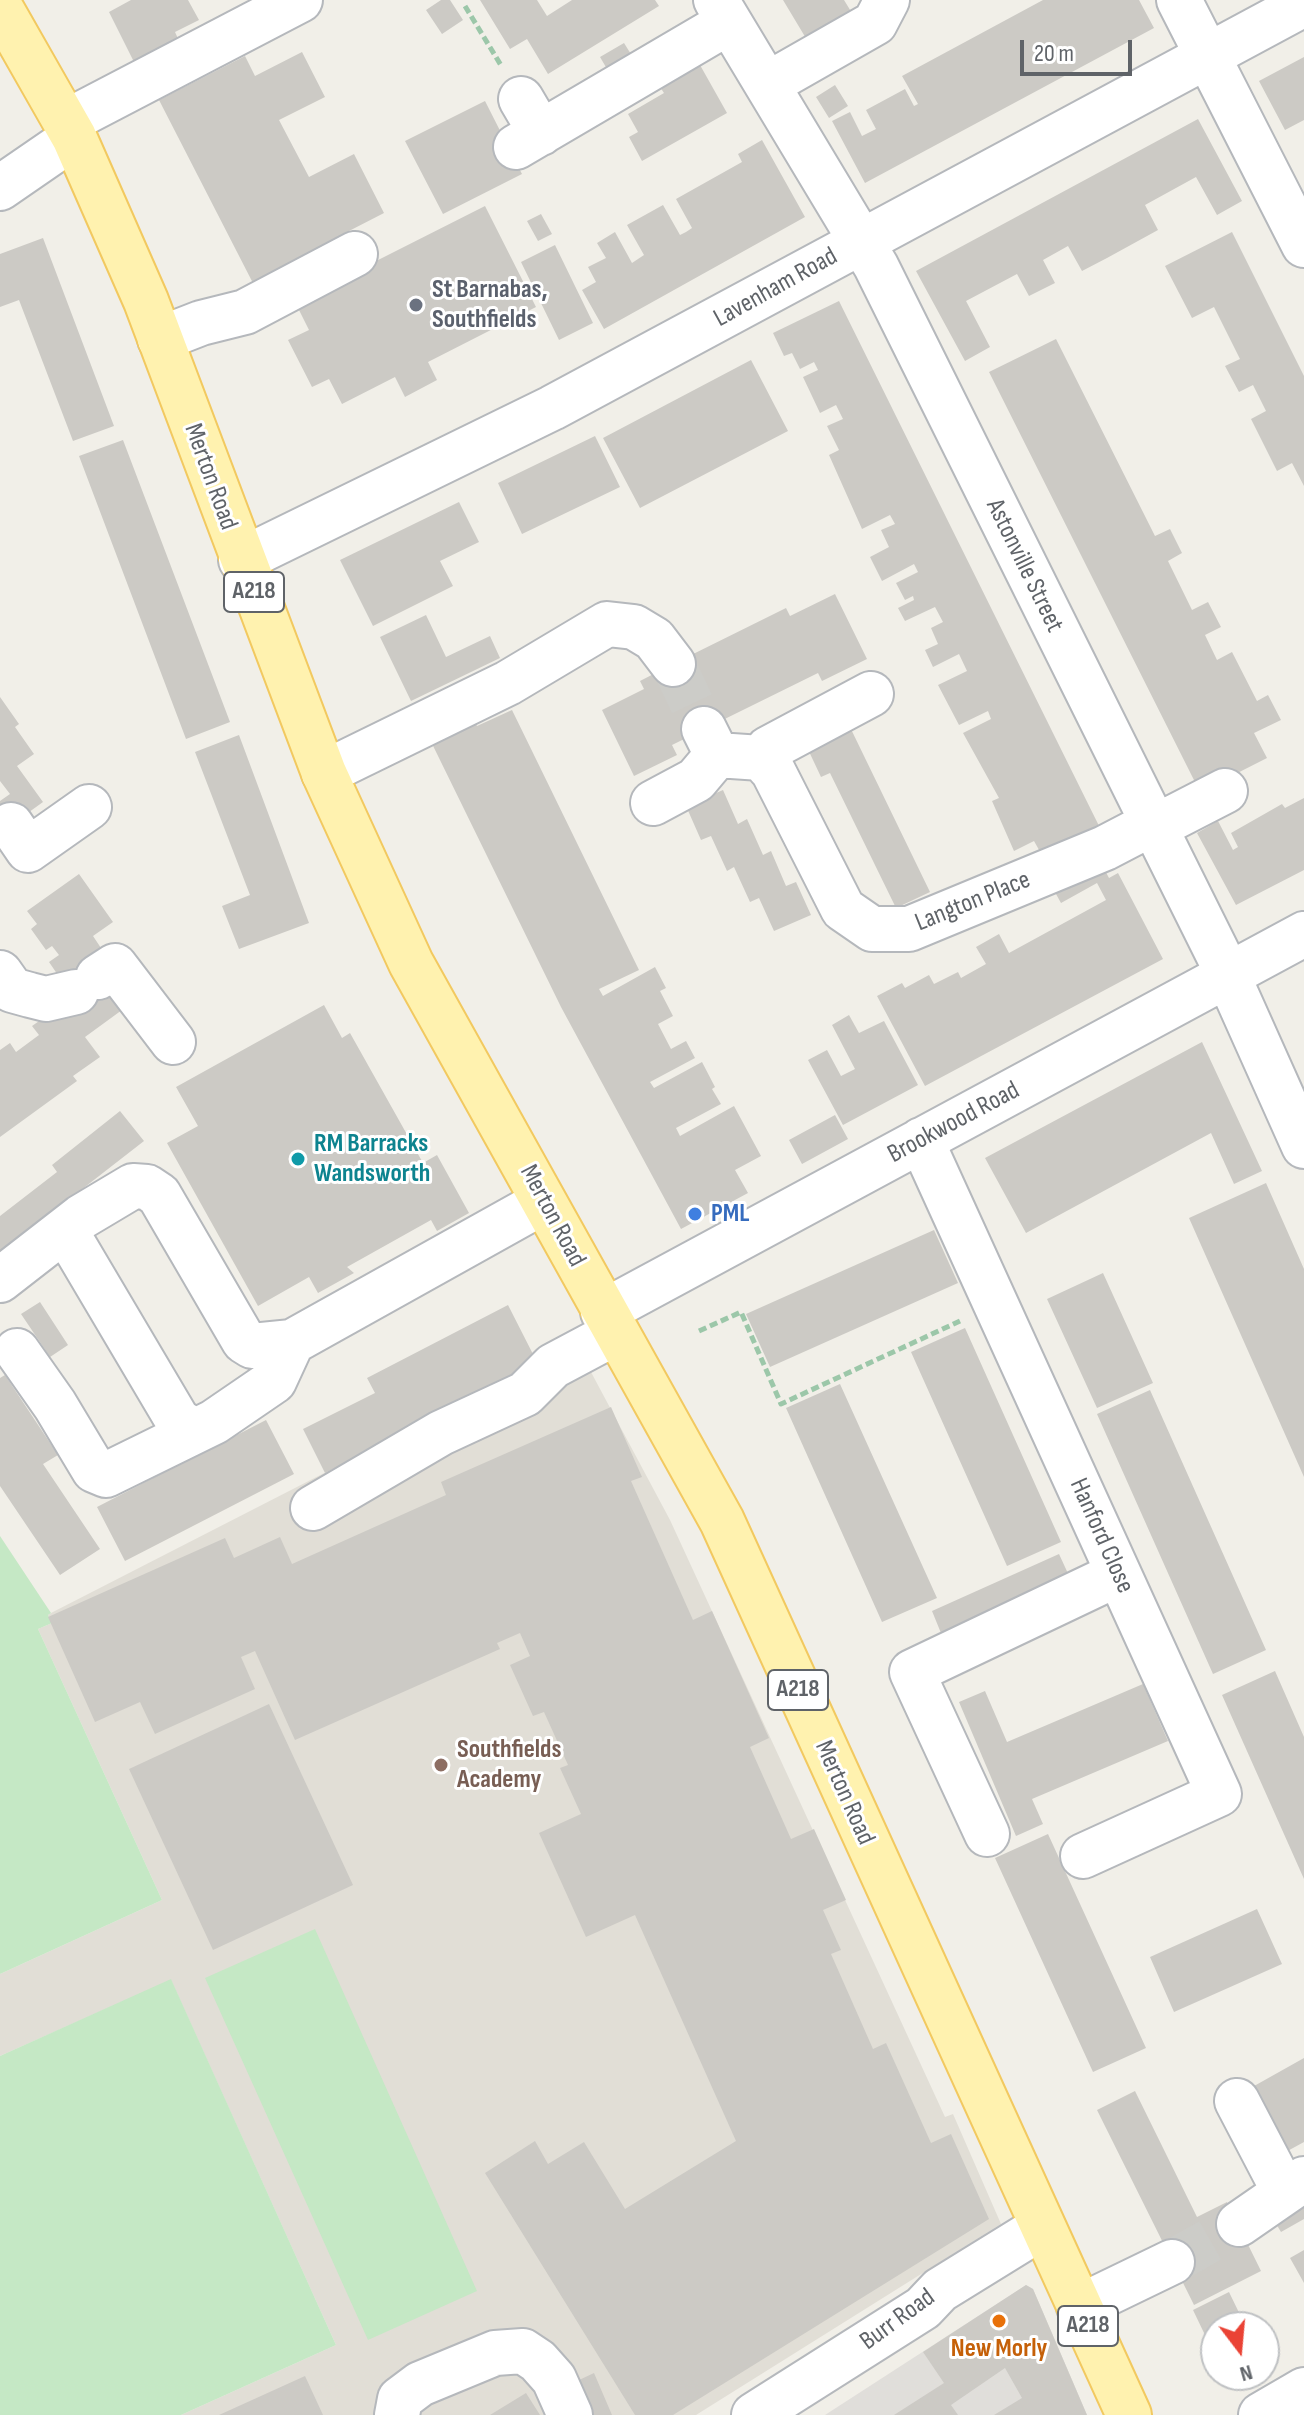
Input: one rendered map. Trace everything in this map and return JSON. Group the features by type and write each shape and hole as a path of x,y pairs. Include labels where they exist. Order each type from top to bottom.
{"main road":[{"name":"Merton Road","path":"0,7 70,130 160,339 324,773 411,963 722,1521 1129,2415"}],"street":[{"path":"0,188 70,130 300,0"},
{"path":"768,84 875,23 887,0"},
{"path":"1179,0 1304,245"},
{"name":"Lavenham Road","path":"241,560 552,408 1304,4"},
{"path":"526,126 722,11"},
{"name":"Astonville Street","path":"722,11 861,241 1228,975 1304,1146"},
{"path":"160,339 201,323 245,312 355,254"},
{"path":"324,773 508,683 607,624 634,627 654,639 673,664"},
{"path":"653,803 696,780 711,742 761,758 768,749 871,694"},
{"name":"Langton Place","path":"761,758 773,771 843,909 872,929 909,929 1105,848 1225,791"},
{"path":"11,825 28,850 89,807"},
{"name":"Brookwood Road","path":"313,1508 441,1433 525,1394 553,1366 609,1322 921,1140 1304,934"},
{"path":"0,973 12,990 46,999 87,984 115,966 173,1042"},
{"name":"Hanford Close","path":"921,1140 1227,1810 1083,1856"},
{"path":"0,1280 65,1230 133,1186 147,1187 159,1195 244,1341 252,1346 292,1342 543,1202"},
{"path":"65,1230 178,1421 195,1431"},
{"path":"17,1351 94,1470 106,1475 195,1431 274,1381 292,1342"},
{"path":"987,1834 912,1672 1118,1574"},
{"path":"1237,2101 1294,2185 1239,2224"},
{"name":"Burr Road","path":"754,2415 923,2308 940,2290 1042,2227"},
{"path":"1079,2307 1172,2262"},
{"path":"397,2415 400,2399 420,2384 495,2353 523,2351 538,2361 554,2379 570,2415"},
{"path":"1261,2415 1304,2390"}],"path":[{"path":"465,6 526,126"},
{"path":"699,1331 741,1312 781,1404 997,1303"}],"shaded area":[{"name":"Southfields Academy","path":"576,1344 670,1520 945,2117 953,2114 1001,2224 696,2415 181,2415 336,2345 171,1980 0,2056 0,1974 162,1900 38,1629 52,1623 48,1615 51,1613"},
{"path":"1026,2285 1033,2289 1087,2415 825,2415"}],"green space":[{"path":"0,1536 51,1613 48,1615 52,1623 38,1629 162,1900 0,1974"},
{"path":"315,1929 477,2291 368,2340 205,1978"},
{"path":"171,1979 336,2345 181,2415 0,2415 0,2056"}],"building":[{"path":"131,0 188,0 199,20 175,32 180,43 136,66 109,12"},
{"path":"441,0 450,0 463,20 442,34 426,10"},
{"path":"480,0 537,0 547,16 572,0 655,0 659,6 548,74 527,39 510,49"},
{"path":"783,0 844,0 855,18 810,45"},
{"path":"1043,0 1139,0 1154,28 865,183 832,121 850,112 862,136 876,129 866,110 905,89 914,106 918,104 902,76"},
{"path":"624,43 634,59 610,74 600,57"},
{"path":"302,52 325,97 279,120 309,177 354,154 384,213 349,231 354,240 256,289 159,100 245,56 255,76"},
{"path":"1304,57 1304,120 1285,130 1259,81"},
{"path":"700,65 727,113 642,161 629,137 638,132 628,114 664,93 660,87"},
{"path":"835,85 848,106 829,118 816,97"},
{"path":"485,101 522,174 443,214 405,141"},
{"path":"1198,119 1242,201 1217,215 1196,177 1145,205 1158,230 1107,258 1082,271 1068,246 1043,260 1055,283 1029,296 1017,274 966,301 990,347 965,361 916,271"},
{"path":"762,140 805,217 604,329 582,290 596,282 588,267 606,258 597,243 615,232 632,263 644,255 627,225 663,205 680,235 686,232 692,228 676,199 742,162 738,154"},
{"name":"St Barnabas, Southfields","path":"485,206 536,307 428,362 437,380 405,397 395,377 342,404 329,379 312,387 288,340 309,330 295,302"},
{"path":"541,214 552,234 538,241 527,221"},
{"path":"1232,232 1304,376 1304,486 1292,463 1277,471 1251,419 1266,411 1253,385 1239,392 1225,366 1240,359 1214,307 1192,318 1165,266"},
{"path":"43,238 114,426 73,441 19,300 0,307 0,254"},
{"path":"555,245 593,323 559,340 521,262"},
{"path":"839,301 1105,838 1043,857 1034,841 1014,851 992,801 999,798 963,733 991,719 988,711 959,725 938,685 967,671 959,654 933,667 925,650 938,644 931,628 943,622 935,607 905,621 898,608 914,600 913,596 905,600 896,583 918,572 914,564 882,581 870,557 889,547 881,530 895,524 890,515 862,529 829,455 839,450 827,426 843,419 836,405 820,413 803,377 818,370 814,362 800,369 792,353 784,356 773,333"},
{"path":"1056,339 1155,536 1170,529 1182,553 1168,561 1192,610 1208,602 1221,627 1205,635 1217,660 1232,652 1257,701 1268,695 1281,720 1254,733 1267,758 1200,792 989,372"},
{"path":"751,360 788,431 640,508 603,438"},
{"path":"595,436 620,487 522,534 498,483"},
{"path":"123,440 230,722 186,739 79,456"},
{"path":"459,502 479,542 440,561 453,586 373,626 340,560"},
{"path":"835,594 867,659 822,681 818,673 672,745 677,755 634,776 602,710 644,689 640,681 673,664 786,608 790,616"},
{"path":"426,615 446,657 490,636 500,658 411,701 380,637"},
{"path":"458,688 477,726 512,710 639,970 599,989 603,996 655,967 666,988 660,991 673,1016 658,1024 671,1049 686,1041 695,1058 650,1082 654,1088 702,1062 721,1104 676,1128 680,1136 734,1106 761,1156 735,1170 748,1193 681,1229 561,1007 415,709"},
{"path":"0,697 19,724 15,727 34,754 17,766 43,802 0,833 0,801 10,794 0,781"},
{"path":"848,723 930,892 896,908 830,773 821,777 805,743"},
{"path":"239,735 309,923 239,949 222,906 250,895 195,752"},
{"path":"723,790 738,824 747,819 763,855 771,851 786,886 796,882 811,915 774,931 759,898 750,902 734,867 727,871 711,836 701,840 686,806"},
{"path":"1304,798 1304,870 1236,905 1197,833 1218,821 1233,850 1238,847 1231,833 1282,804 1285,808"},
{"path":"1099,859 1109,878 1118,873 1163,959 925,1086 877,996 902,983 905,988 929,975 934,984 958,972 961,978 986,964 976,947 999,934 1009,953 1106,900 1097,883 1061,903 1051,885"},
{"path":"79,874 113,922 93,936 105,954 122,1010 85,1037 100,1057 73,1076 77,1081 0,1137 0,1050 10,1043 16,1052 39,1035 32,1026 62,1005 64,984 49,962 59,955 52,946 46,950 31,929 37,924 27,911"},
{"name":"RM Barracks Wandsworth","path":"324,1005 342,1038 350,1033 423,1163 437,1155 469,1213 437,1231 431,1220 347,1267 354,1273 318,1293 309,1277 258,1306 167,1143 198,1126 176,1087"},
{"path":"849,1015 859,1033 884,1021 918,1085 843,1125 808,1060 827,1050 841,1076 855,1069 832,1025"},
{"path":"1202,1042 1262,1171 1234,1184 1211,1133 1026,1233 985,1158"},
{"path":"120,1111 144,1141 0,1253 0,1216 57,1172 52,1165"},
{"path":"835,1115 848,1139 802,1164 789,1140"},
{"path":"1266,1183 1304,1269 1304,1477 1189,1218"},
{"path":"934,1230 958,1283 770,1367 746,1314"},
{"path":"1103,1273 1153,1383 1097,1408 1047,1299"},
{"path":"40,1302 68,1345 50,1357 21,1314"},
{"path":"508,1305 538,1364 325,1473 303,1429 375,1393 367,1378"},
{"path":"965,1328 1061,1542 1007,1566 911,1352"},
{"path":"5,1375 58,1455 43,1464 100,1549 60,1575 0,1486 0,1378"},
{"path":"840,1384 937,1598 882,1622 786,1408"},
{"path":"1150,1390 1266,1650 1213,1674 1097,1414"},
{"path":"611,1407 642,1477 631,1481 693,1620 712,1611 769,1738 750,1747 791,1839 814,1829 846,1900 823,1910 841,1950 831,1954 873,2049 886,2043 931,2143 951,2134 989,2219 673,2415 635,2415 485,2173 535,2141 548,2164 584,2142 625,2209 736,2141 635,1915 586,1937 539,1833 581,1814 560,1768 568,1765 544,1712 533,1716 510,1665 530,1656 520,1633 497,1643 500,1649 295,1740 255,1651 241,1657 255,1689 155,1734 140,1702 95,1722 48,1617 225,1538 234,1558 280,1537 292,1564 446,1495 441,1482"},
{"path":"266,1420 294,1474 125,1561 97,1507"},
{"path":"1059,1554 1071,1580 943,1638 932,1611"},
{"path":"1275,1671 1304,1737 1304,1879 1222,1695"},
{"path":"1143,1684 1168,1741 1032,1799 1043,1824 1016,1836 959,1702 985,1691 1007,1742"},
{"path":"269,1704 353,1885 213,1950 129,1769"},
{"path":"1048,1834 1146,2048 1093,2072 995,1858"},
{"path":"1257,1909 1282,1964 1174,2012 1150,1957"},
{"path":"1304,2058 1304,2142 1282,2154 1247,2090"},
{"path":"1135,2091 1197,2217 1227,2202 1261,2271 1194,2305 1097,2110"},
{"path":"1304,2199 1304,2219 1281,2232 1272,2217"},
{"path":"1304,2250 1304,2283 1290,2258"},
{"path":"1026,2285 1033,2289 1087,2415 994,2415 1022,2398 1005,2368 951,2405 958,2415 894,2415 944,2383 923,2352"},
{"path":"1229,2292 1238,2311 1200,2311 1200,2325 1193,2310"},
{"path":"594,2373 612,2415 591,2415 577,2381"},
{"path":"305,2376 323,2415 219,2415"},
{"path":"526,2393 540,2415 490,2415"}],"tunnel":[{"path":"673,664 704,729"},
{"path":"1172,2262 1239,2224"}],"place":[{"name":"St Barnabas, Southfields","path":"416,305"},
{"name":"RM Barracks Wandsworth","path":"298,1159"},
{"name":"PML","path":"695,1214"},
{"name":"Southfields Academy","path":"441,1765"},
{"name":"New Morly","path":"999,2321"}]}
